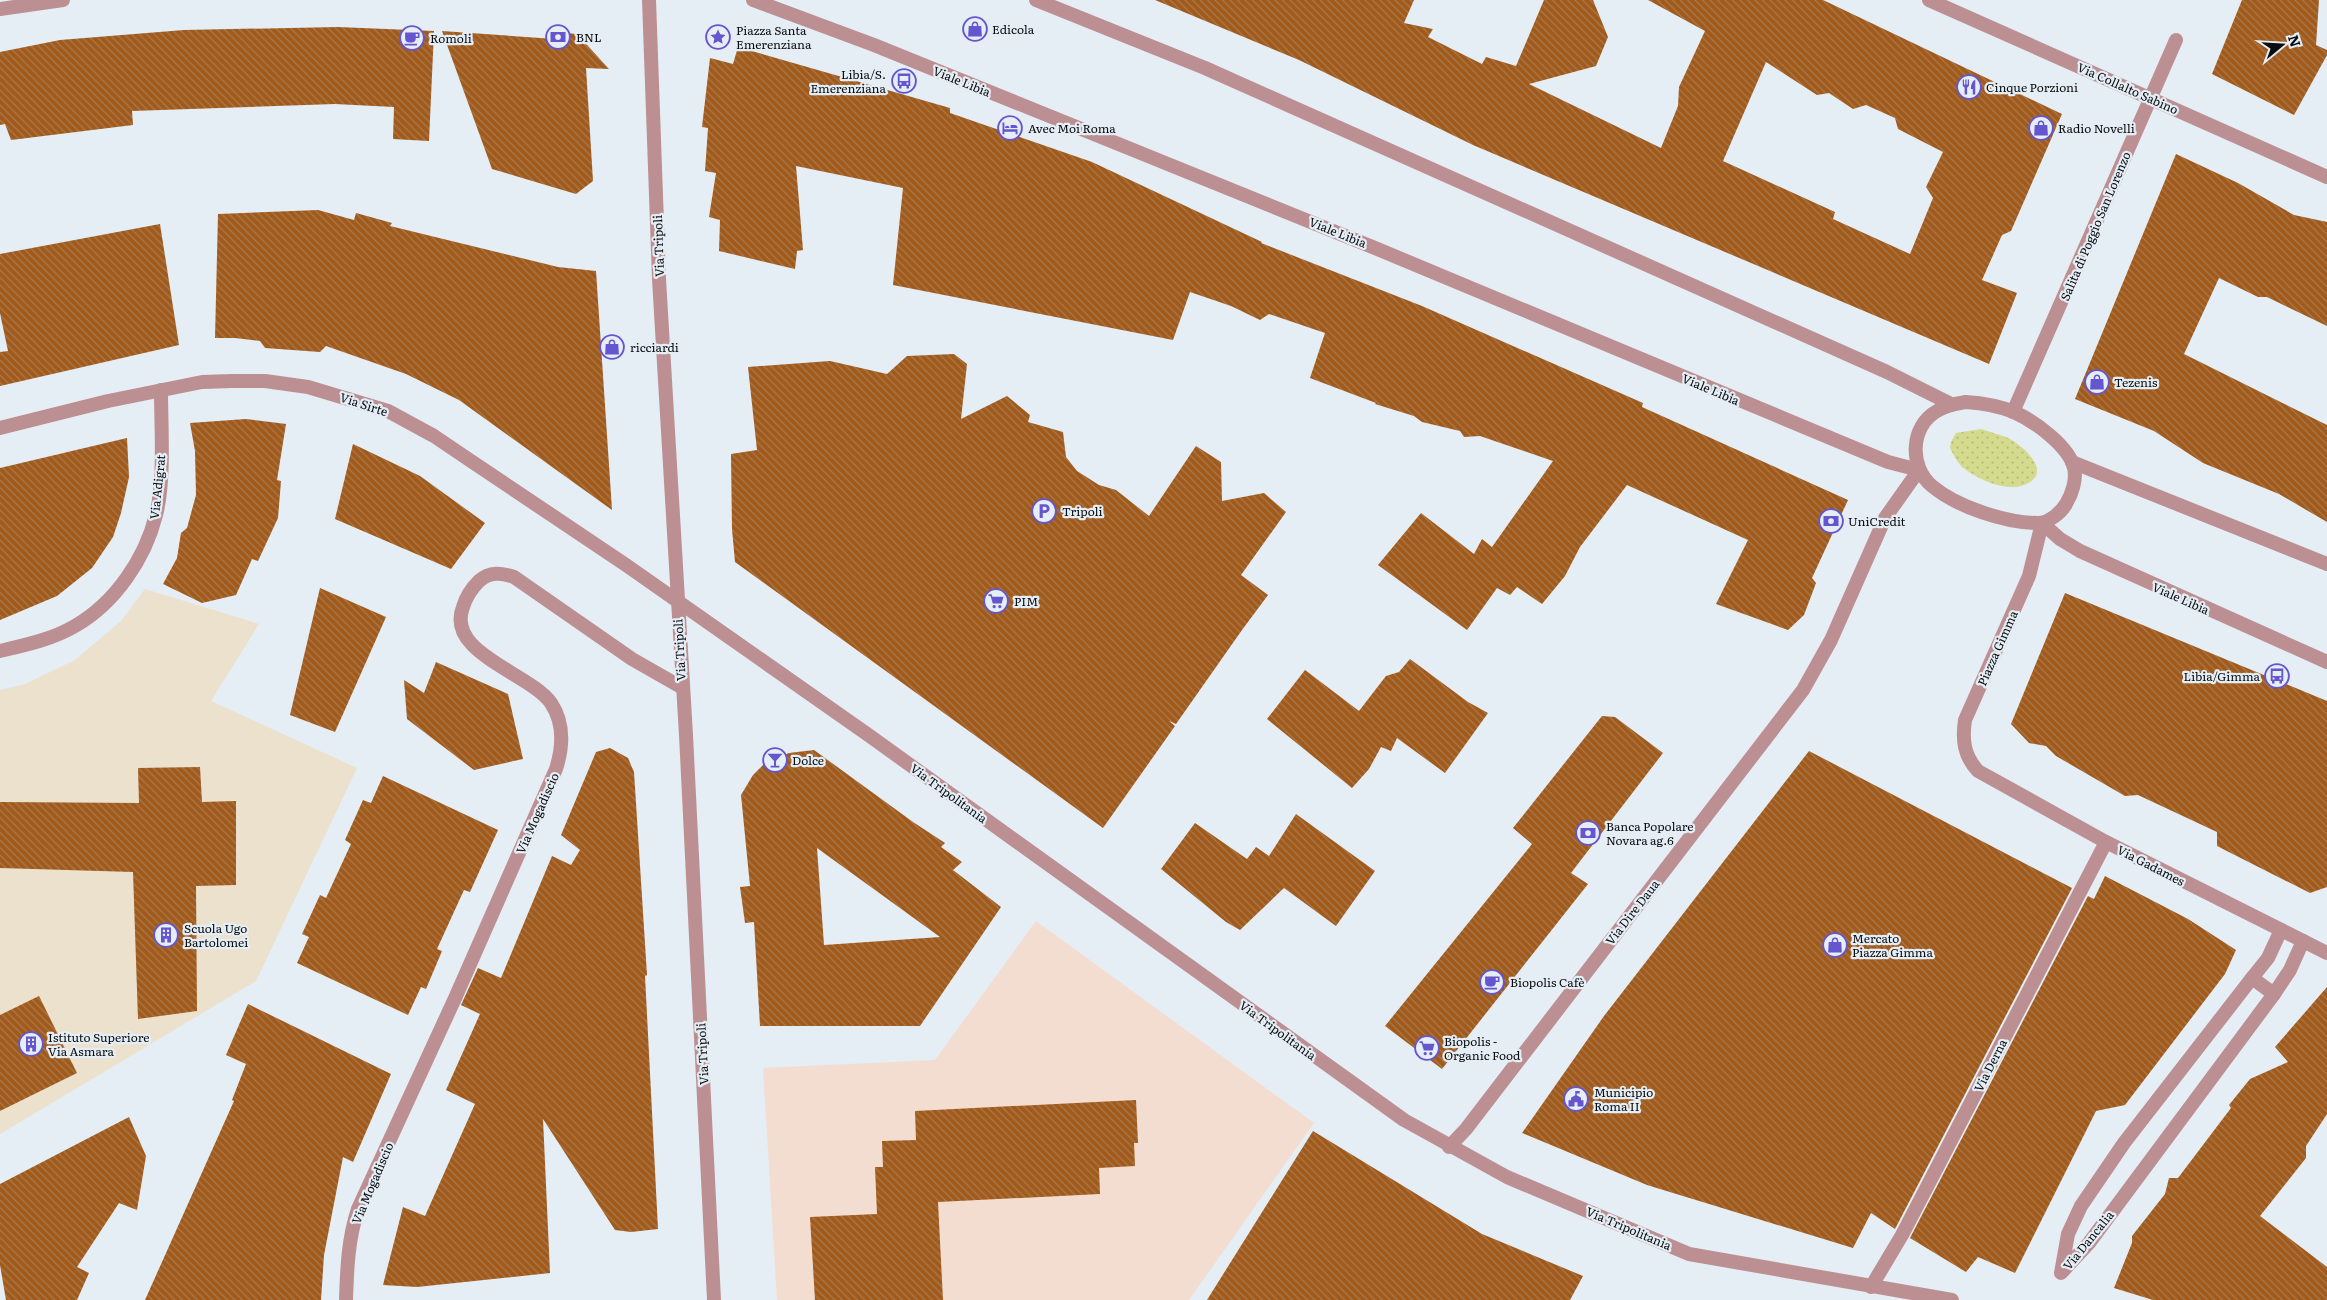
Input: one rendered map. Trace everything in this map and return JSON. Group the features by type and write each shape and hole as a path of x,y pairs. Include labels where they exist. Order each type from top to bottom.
{"street":[{"path":"0,9 63,0"},
{"name":"Via Tripoli","path":"649,0 659,279 686,735 714,1300"},
{"name":"Viale Libia","path":"754,0 883,49 1331,230 1888,462 1919,470"},
{"path":"1036,0 1205,68 1878,368 1951,404"},
{"name":"Via Collalto Sabino","path":"1929,0 2327,177"},
{"name":"Salita di Poggio San Lorenzo","path":"2014,412 2176,40"},
{"name":"Via Sirte","path":"0,428 108,401 202,382 265,381 308,387 388,411 434,436 626,565 677,603"},
{"name":"Via Adigrat","path":"0,651 45,640 76,626 120,588 146,549 157,514 161,453 161,390"},
{"path":"1974,403 2014,412 2048,435 2072,462 2075,472 2070,495 2057,514 2042,523 2009,520 1970,506 1932,486 1919,470 1915,442 1922,426 1936,411 1951,404 1974,403"},
{"path":"2072,462 2327,564"},
{"name":"Via Dire Daua","path":"1449,1147 1466,1129 1813,676 1832,640 1885,518 1919,470"},
{"name":"Viale Libia","path":"2042,523 2060,539 2080,551 2327,662"},
{"name":"Piazza Gimma","path":"1978,771 1964,751 1965,720 2029,576 2042,523"},
{"name":"Via Mogadiscio","path":"346,1300 347,1259 353,1224 358,1209 464,978 556,769 562,748 561,730 551,703 537,688 471,645 460,623 465,600 480,580 488,575 502,573 514,577 632,659 682,687"},
{"name":"Via Tripolitania","path":"677,603 867,734 1404,1120 1449,1147 1507,1177 1689,1254 1952,1300"},
{"name":"Via Gadames","path":"1978,771 2106,842 2327,953"},
{"name":"Via Derna","path":"1870,1287 1902,1235 2106,842"},
{"name":"Via Dancalia","path":"2281,930 2268,958 2124,1142 2080,1206 2068,1234 2061,1273 2089,1243 2274,994 2290,970 2303,941"},
{"path":"2252,978 2274,994"}],"shaded area":[{"path":"145,589 259,624 211,701 357,768 256,981 0,1134 0,690 25,684 75,660 121,621"},
{"path":"1036,921 1314,1123 1189,1300 777,1300 763,1068 935,1060"}],"green space":[{"path":"1981,429 2006,437 2025,450 2035,464 2037,470 2036,477 2022,486 2004,486 1977,477 1962,467 1950,448 1951,442 1956,433"}],"building":[{"path":"1155,0 1414,0 1404,23 1433,29 1428,37 1482,64 1486,57 1516,66 1544,0 1593,0 1608,37 1596,66 1529,84 1661,148 1678,106 1679,87 1705,31 1648,0 1823,0 2062,114 2011,231 2002,235 1982,280 2017,293 1989,364 1473,145 1299,60","holes":["1766,62 1817,95 1829,93 1853,109 1866,105 1895,118 1898,129 1943,152 1926,187 1933,198 1910,254 1833,219 1835,212 1723,161"]},
{"path":"2242,0 2319,0 2316,45 2327,50 2327,55 2294,115 2212,74"},
{"path":"338,27 434,31 429,141 393,139 394,107 335,104 132,111 133,125 11,140 5,124 0,125 0,52 60,40 184,30"},
{"path":"442,31 555,39 555,32 577,34 609,69 586,68 593,181 576,194 492,169"},
{"path":"738,47 950,108 950,113 1092,162 1261,243 1422,306 1643,403 1642,407 1848,500 1812,578 1816,583 1804,615 1788,630 1716,604 1748,540 1627,485 1580,547 1565,576 1542,604 1517,587 1510,595 1497,588 1467,630 1378,565 1421,513 1474,554 1482,539 1492,547 1553,461 1480,436 1464,437 1460,431 1422,422 1414,416 1375,404 1310,378 1325,333 1269,314 1260,320 1231,306 1190,292 1173,340 893,285 903,188 796,166 803,250 797,251 795,269 719,251 720,220 709,217 716,173 705,171 708,128 702,127 710,58 733,64"},
{"path":"2176,154 2238,183 2294,215 2327,222 2327,326 2267,297 2258,297 2219,278 2184,354 2327,425 2327,522 2279,494 2203,463 2154,431 2075,399"},
{"path":"318,210 354,220 356,213 392,223 390,226 558,267 596,271 612,510 459,400 406,374 326,346 320,352 265,348 260,341 215,338 218,214"},
{"path":"160,224 179,345 0,386 0,352 8,351 0,313 0,254"},
{"name":"PIM","path":"954,354 967,364 961,419 1007,396 1030,415 1028,422 1063,432 1066,457 1077,471 1099,485 1116,490 1149,516 1196,446 1221,462 1222,501 1264,493 1286,512 1241,575 1268,595 1176,724 1169,721 1175,726 1103,828 735,562 732,529 731,454 757,450 748,367 830,361 887,374 907,356"},
{"path":"246,419 286,424 277,480 281,481 278,518 258,561 252,559 236,595 202,603 163,584 177,558 181,533 187,528 196,495 195,451 190,423"},
{"path":"127,438 129,477 121,513 113,537 92,568 57,596 0,620 0,468"},
{"path":"353,444 420,476 485,523 451,569 335,519"},
{"path":"320,588 386,617 335,732 290,715"},
{"path":"2065,593 2327,701 2327,887 2310,893 2217,846 2217,832 2138,795 2125,796 2056,756 2046,746 2029,743 2011,724"},
{"path":"1410,659 1468,702 1488,713 1445,773 1397,738 1391,751 1381,747 1369,769 1352,788 1267,719 1305,670 1359,711 1386,676 1399,672"},
{"path":"436,662 508,694 523,759 474,770 407,719 404,680 424,693"},
{"path":"1602,716 1615,717 1663,753 1571,873 1588,884 1442,1069 1385,1026 1532,844 1513,828"},
{"path":"610,748 628,758 634,772 647,975 645,976 658,1229 631,1232 615,1230 543,1119 550,1273 417,1287 383,1285 403,1207 425,1216 475,1104 446,1090 480,1014 461,1005 478,968 501,978 552,856 571,865 580,850 561,835 596,752"},
{"path":"814,750 945,843 941,847 962,862 953,870 1001,907 920,1026 760,1026 754,922 745,923 740,887 750,886 741,795 753,775 765,763 789,753","holes":["817,848 940,937 824,945"]},
{"name":"Mercato Piazza Gimma","path":"1809,751 2072,888 1895,1229 1871,1213 1853,1248 1647,1185 1522,1133 1604,1016"},
{"name":"Scuola Ugo Bartolomei","path":"200,767 202,802 236,801 236,885 196,886 197,1011 138,1019 133,872 0,868 0,802 139,803 138,768"},
{"path":"383,776 498,830 470,892 464,890 437,949 442,951 426,989 421,987 408,1015 297,963 309,937 302,934 320,895 326,898 351,844 345,840 363,800 371,803"},
{"path":"1296,814 1375,871 1336,926 1284,888 1240,930 1226,922 1161,869 1195,823 1247,859 1256,847 1269,856"},
{"path":"2105,876 2188,919 2236,950 2225,974 2125,1105 2096,1111 2015,1273 1978,1257 1966,1272 1910,1238 2088,896 2094,899"},
{"path":"2327,987 2327,1114 2306,1146 2306,1158 2260,1216 2327,1267 2327,1300 2153,1300 2114,1288 2132,1243 2132,1236 2165,1194 2169,1178 2178,1178 2231,1108 2229,1105 2250,1079 2288,1062 2275,1047"},
{"name":"Istituto Superiore Via Asmara","path":"39,996 77,1073 0,1111 0,1015"},
{"path":"248,1004 391,1074 353,1162 343,1157 324,1255 321,1300 145,1300 234,1101 232,1100 246,1064 226,1055"},
{"path":"1136,1100 1138,1143 1134,1143 1135,1166 1099,1168 1100,1194 938,1202 943,1300 815,1300 810,1217 877,1214 875,1167 883,1167 882,1141 916,1140 915,1111"},
{"path":"129,1117 146,1156 137,1210 119,1203 77,1267 89,1273 77,1300 6,1300 0,1265 0,1184"},
{"path":"1313,1131 1482,1234 1583,1276 1570,1300 1207,1300"}],"place":[{"name":"Edicola","path":"975,29"},
{"name":"BNL","path":"558,37"},
{"name":"Piazza Santa Emerenziana","path":"718,37"},
{"name":"Romoli","path":"412,38"},
{"name":"Libia/S. Emerenziana","path":"904,81"},
{"name":"Cinque Porzioni","path":"1969,87"},
{"name":"Avec Moi Roma","path":"1010,128"},
{"name":"Radio Novelli","path":"2041,128"},
{"name":"ricciardi","path":"612,347"},
{"name":"Tezenis","path":"2097,382"},
{"name":"Tripoli","path":"1044,511"},
{"name":"UniCredit","path":"1831,521"},
{"name":"PIM","path":"996,601"},
{"name":"Libia/Gimma","path":"2277,676"},
{"name":"Dolce","path":"775,760"},
{"name":"Banca Popolare Novara ag.6","path":"1588,833"},
{"name":"Scuola Ugo Bartolomei","path":"166,935"},
{"name":"Mercato Piazza Gimma","path":"1835,945"},
{"name":"Biopolis Cafè","path":"1492,982"},
{"name":"Istituto Superiore Via Asmara","path":"31,1044"},
{"name":"Biopolis - Organic Food","path":"1427,1048"},
{"name":"Municipio Roma II","path":"1576,1099"}]}
